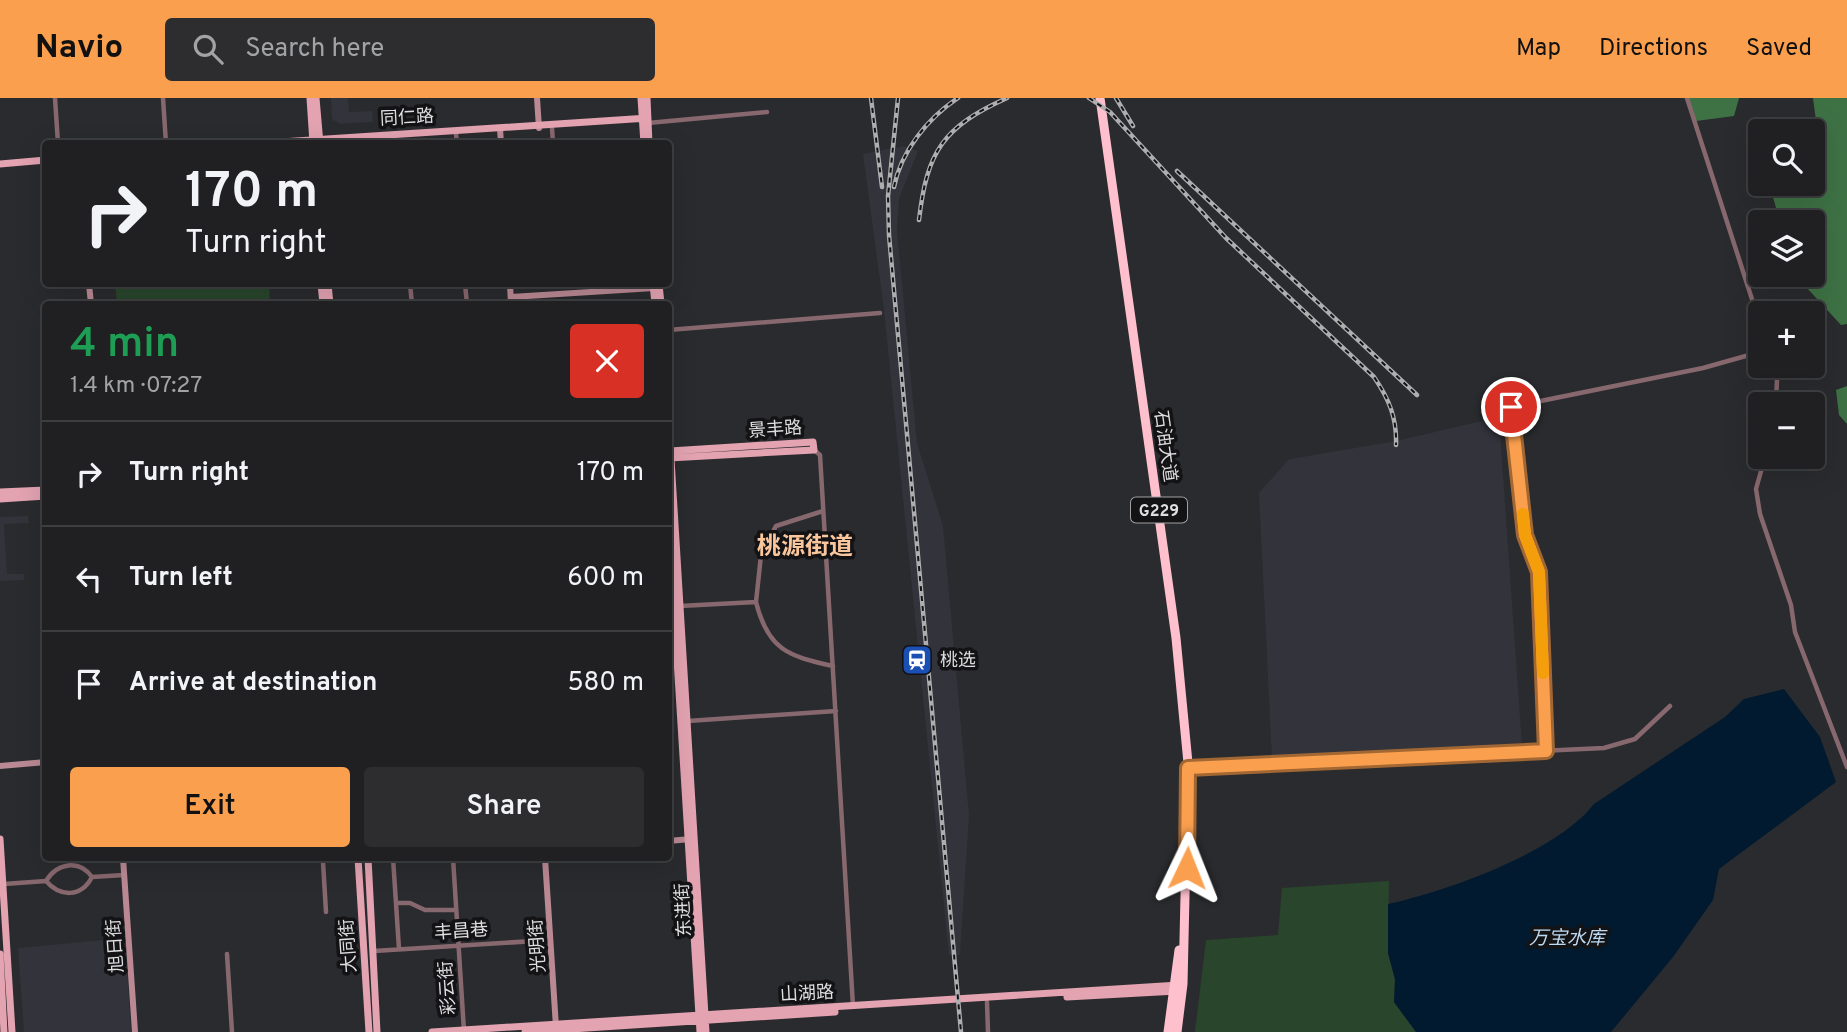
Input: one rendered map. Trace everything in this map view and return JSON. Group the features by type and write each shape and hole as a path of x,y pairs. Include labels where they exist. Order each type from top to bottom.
{"highway":[{"name":"石油大道","path":"1100,98 1171,598 1188,768 1184,925 1177,1032"},
{"name":"石油大道","path":"1168,1032 1178,988"}],"main road":[{"path":"310,98 315,140"},
{"path":"315,140 316,98"},
{"path":"537,98 539,127"},
{"path":"641,98 646,120"},
{"path":"647,98 647,140"},
{"name":"同仁路","path":"343,140 646,120"},
{"name":"同仁路","path":"539,127 646,120"},
{"path":"500,129 501,140"},
{"name":"同仁路","path":"403,140 500,129"},
{"path":"0,162 42,159"},
{"path":"511,301 637,287"},
{"name":"景丰路","path":"672,455 814,450"},
{"name":"东进街","path":"672,485 687,721 702,1019 700,1032"},
{"path":"0,492 42,490"},
{"path":"0,499 42,496"},
{"name":"东进街","path":"672,648 691,839"},
{"path":"0,766 42,762"},
{"path":"0,839 12,1032"},
{"path":"672,841 691,839"},
{"name":"旭日街","path":"123,861 135,1032"},
{"name":"大同街","path":"358,861 369,1032"},
{"name":"大同街","path":"368,861 377,1032"},
{"name":"光明街","path":"545,861 556,1029"},
{"path":"0,954 4,1032"},
{"name":"山湖路","path":"702,1019 853,1006 1178,988"},
{"name":"山湖路","path":"525,1032 1178,988"},
{"name":"东进街","path":"702,1019 706,1032"},
{"name":"山湖路","path":"432,1032 556,1029"}],"street":[{"path":"55,98 58,140"},
{"path":"163,98 166,140"},
{"path":"1687,98 1753,301"},
{"path":"646,120 766,112"},
{"path":"552,128 553,140"},
{"path":"456,134 457,140"},
{"path":"672,330 880,313"},
{"path":"1546,751 1539,572 1525,535 1511,407 1703,368 1748,355"},
{"path":"814,450 820,455 853,1006"},
{"path":"1762,469 1756,489 1758,506 1791,605 1795,632 1847,766"},
{"path":"823,511 776,526 761,555 756,602 764,630 774,643 796,658 833,666"},
{"path":"680,606 756,602"},
{"path":"1188,768 1621,745 1643,733 1670,706"},
{"path":"687,721 836,711"},
{"path":"394,861 399,949"},
{"name":"彩云街","path":"453,861 464,1031"},
{"path":"323,862 326,912"},
{"path":"46,881 55,870 68,865 78,866 92,877 124,875"},
{"path":"3,884 46,881 57,890 69,894 85,887 92,877"},
{"path":"396,903 410,903 425,911 456,909"},
{"name":"丰昌巷","path":"373,951 551,940"},
{"path":"227,954 232,1032"},
{"path":"987,1002 988,1032"}],"shaded area":[{"path":"331,98 348,98 349,112 372,111 373,122 340,124 332,119"},
{"path":"904,146 918,151 899,199 897,230 917,443 943,526 969,815 960,955 949,955 884,310 863,154"},
{"path":"1499,417 1522,746 1272,760 1259,493 1288,460 1396,441"},
{"path":"28,516 29,523 4,524 7,574 24,574 24,580 0,581 0,517"},
{"path":"125,938 131,1032 24,1032 18,948"}],"green space":[{"path":"1688,98 1739,98 1734,116 1696,121"},
{"path":"1813,98 1847,98 1847,324 1841,325 1825,308 1825,301 1819,301 1806,287 1825,287 1825,210 1777,210 1773,196 1825,196 1825,119 1816,119"},
{"path":"115,287 269,287 270,301 117,301"},
{"path":"1847,386 1847,424 1839,415 1836,390"},
{"path":"1389,881 1388,953 1395,980 1394,1002 1416,1032 1195,1032 1206,940 1278,935 1282,888"}],"water":[{"name":"万宝水库","path":"1784,689 1820,737 1836,782 1719,869 1713,900 1673,957 1611,1032 1416,1032 1394,1002 1395,979 1388,953 1388,904 1440,890 1528,853 1577,822 1594,804 1725,717 1744,699"}],"railway":[{"path":"871,98 882,187"},
{"path":"898,98 888,196 889,235 961,1032"},
{"path":"894,187 903,161 917,136 936,115 958,98"},
{"path":"919,220 927,176 942,144 967,120 1007,98"},
{"path":"1089,98 1110,112 1226,238 1374,377 1391,409 1396,445"},
{"path":"1116,98 1133,126"},
{"path":"1177,171 1417,395"}],"slow traffic":[{"path":"1523,514 1525,535 1539,572 1543,673"}],"place":[{"name":"桃选","path":"917,660"}],"district":[{"name":"桃源街道","path":"805,546"}],"route":[{"path":"1187,868 1188,768 1546,751 1539,572 1525,535 1511,407"}]}
